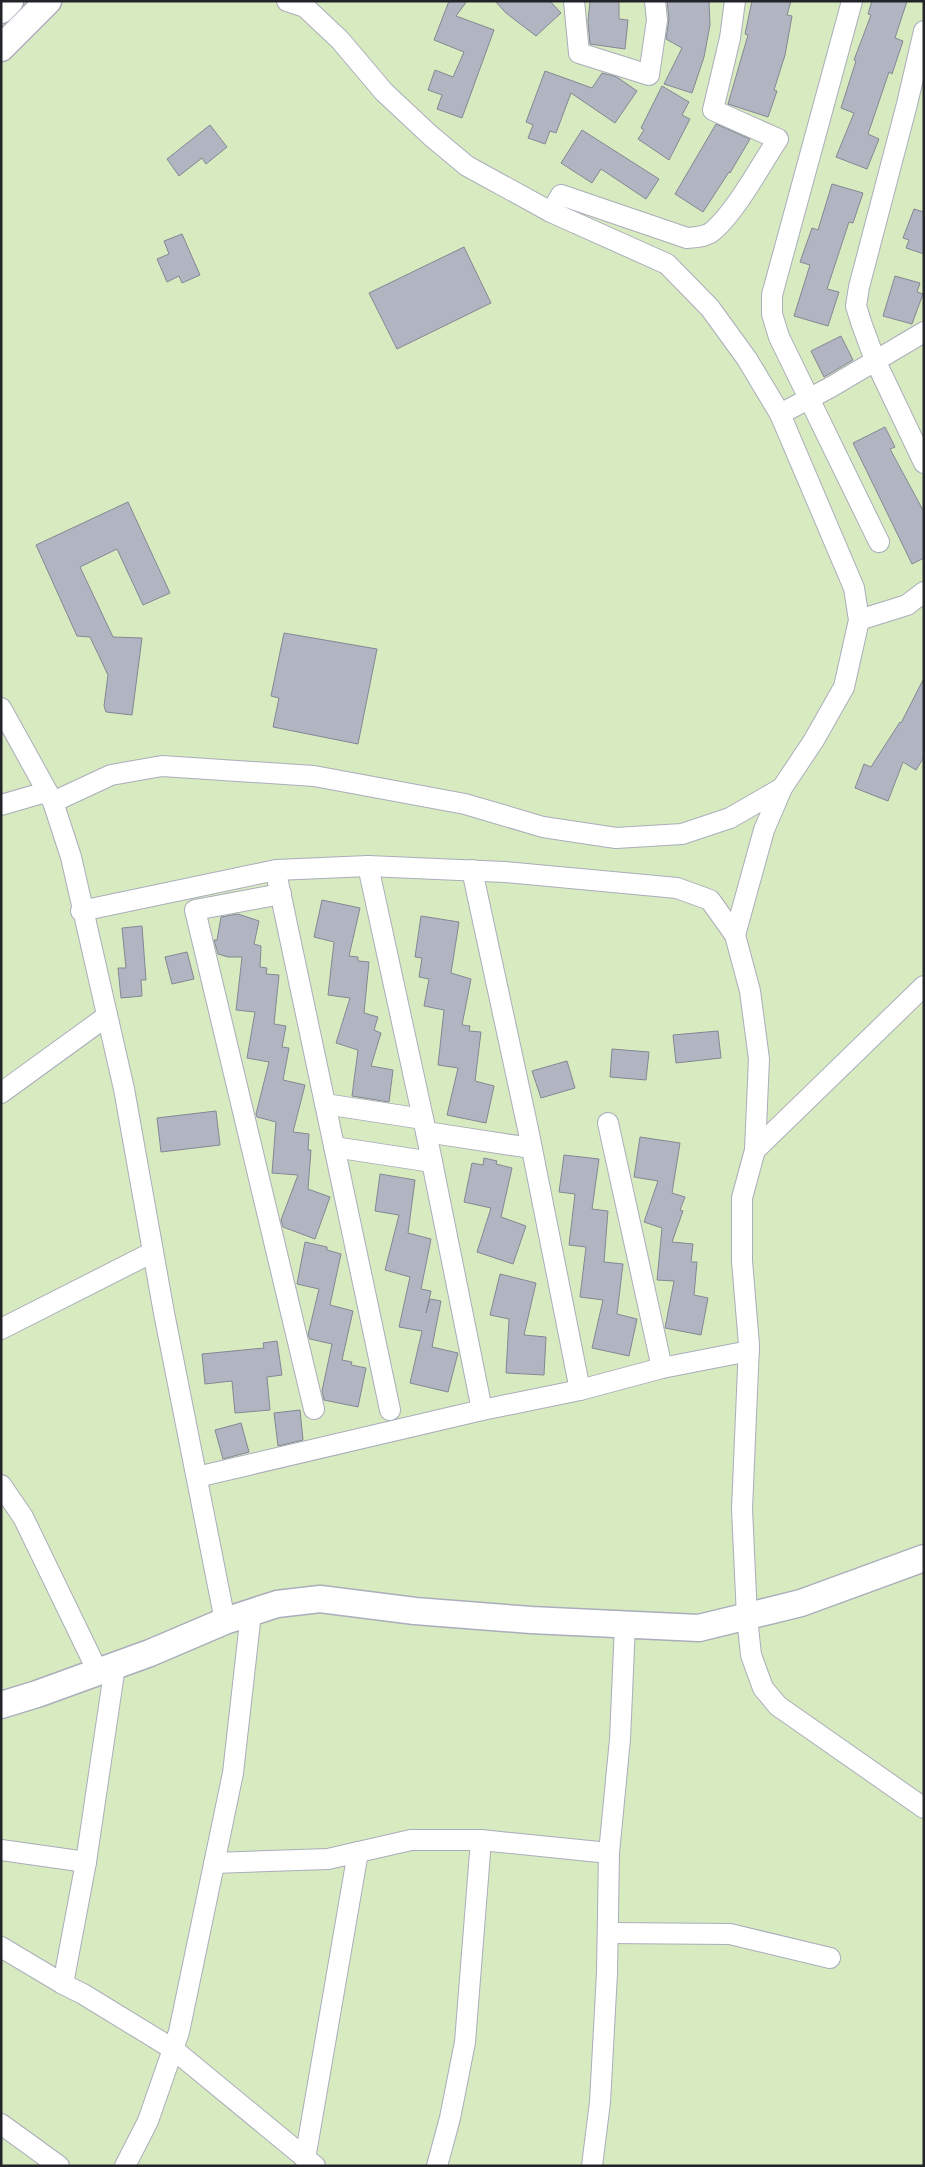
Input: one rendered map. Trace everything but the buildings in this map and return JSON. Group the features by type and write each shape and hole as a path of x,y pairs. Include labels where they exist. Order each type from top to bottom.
{"main road":[{"path":"1,10 10,1"},
{"path":"1,48 48,1"},
{"path":"2,1704 37,1694 106,1669 225,1621 277,1604 320,1599 425,1611 531,1620 699,1628 801,1603 924,1558"}],"street":[{"path":"287,1 305,8 319,20 340,40 384,92 430,136 467,166 551,212 667,264 710,308 747,359 780,414 854,588 859,620 844,687 814,740 782,788 764,830 735,935"},
{"path":"574,1 579,54 649,75 657,20 655,1"},
{"path":"551,212 561,195 687,238 700,237 712,232 730,210 778,138 713,110 730,38 735,1"},
{"path":"852,1 772,295 772,314 779,337 879,542"},
{"path":"924,31 907,104 858,287 856,306 875,360 924,463"},
{"path":"780,414 924,332"},
{"path":"859,620 907,605 924,592"},
{"path":"1,708 50,797 71,857 124,1089 153,1252 225,1621"},
{"path":"1,805 50,797 112,775 162,766 314,776 465,804 543,826 616,838 682,834 730,818 782,788"},
{"path":"82,911 276,870 368,866 472,870 678,888 710,900 735,935 750,992 759,1058 755,1150 742,1198 742,1261 749,1351 742,1509 747,1617 754,1666 763,1688 778,1706 924,1808"},
{"path":"368,866 432,1162 482,1410"},
{"path":"276,870 390,1410"},
{"path":"472,870 580,1390"},
{"path":"281,894 195,910 314,1409"},
{"path":"755,1150 924,986"},
{"path":"1,1094 107,1016"},
{"path":"325,1104 531,1148"},
{"path":"608,1123 662,1368"},
{"path":"334,1147 432,1162"},
{"path":"1,1329 153,1252"},
{"path":"197,1477 482,1410 580,1390 662,1368 749,1351"},
{"path":"1,1485 23,1517 106,1669 86,1862 63,1984"},
{"path":"125,2166 148,2121 179,2032 233,1773 251,1613"},
{"path":"592,2166 600,2102 608,1933 609,1853 620,1739 625,1625"},
{"path":"214,1863 328,1859 411,1840 481,1840 609,1853"},
{"path":"437,2166 450,2118 465,2042 481,1840"},
{"path":"1,1850 86,1862"},
{"path":"310,2162 358,1852"},
{"path":"608,1933 730,1934 830,1958"},
{"path":"1,1947 173,2049 310,2162"},
{"path":"1,2124 59,2166"}],"green space":[{"path":"1,1 924,1 924,2166 1,2166"}]}
